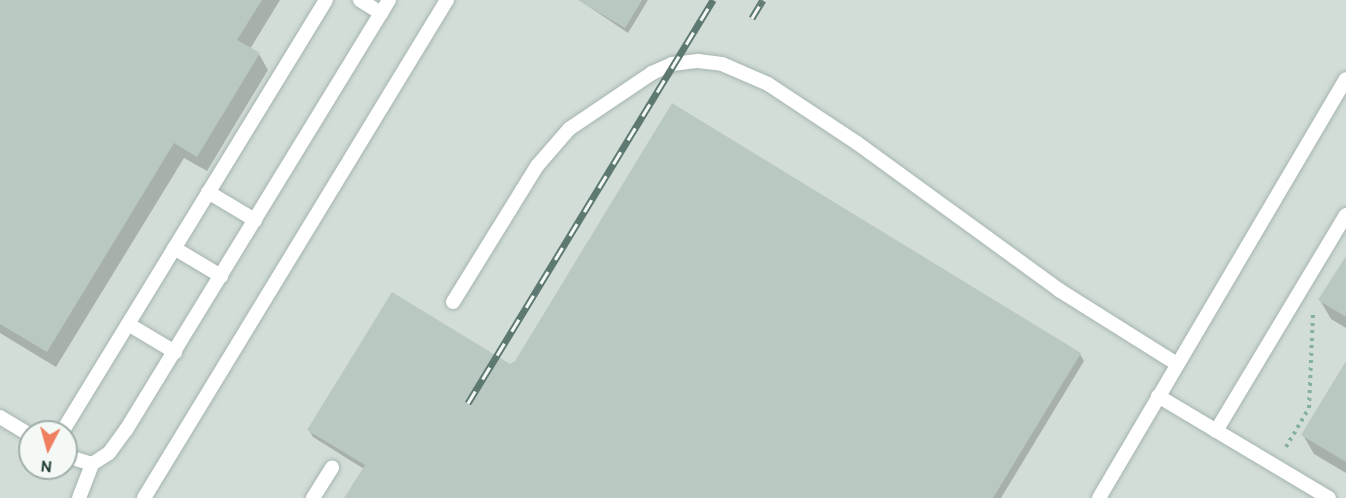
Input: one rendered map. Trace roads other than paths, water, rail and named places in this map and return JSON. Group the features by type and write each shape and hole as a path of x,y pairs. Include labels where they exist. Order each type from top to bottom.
{"lane":[{"path":"69,420 326,0"},
{"path":"360,0 381,13"},
{"path":"79,498 92,464 109,453 126,430 389,0"},
{"path":"144,498 447,0"},
{"path":"453,302 537,166 569,129 652,73 672,64 698,61 722,64 768,84 857,143 1059,290 1177,364"},
{"path":"1099,498 1346,79"},
{"path":"208,192 255,220"},
{"path":"1216,431 1346,215"},
{"path":"174,248 221,276"},
{"path":"128,324 175,352"},
{"path":"1158,396 1329,498"},
{"path":"0,417 18,428"},
{"path":"78,460 92,464"},
{"path":"313,498 332,467"}],"railway":[{"path":"468,403 713,0"},
{"path":"752,18 763,0"}]}
